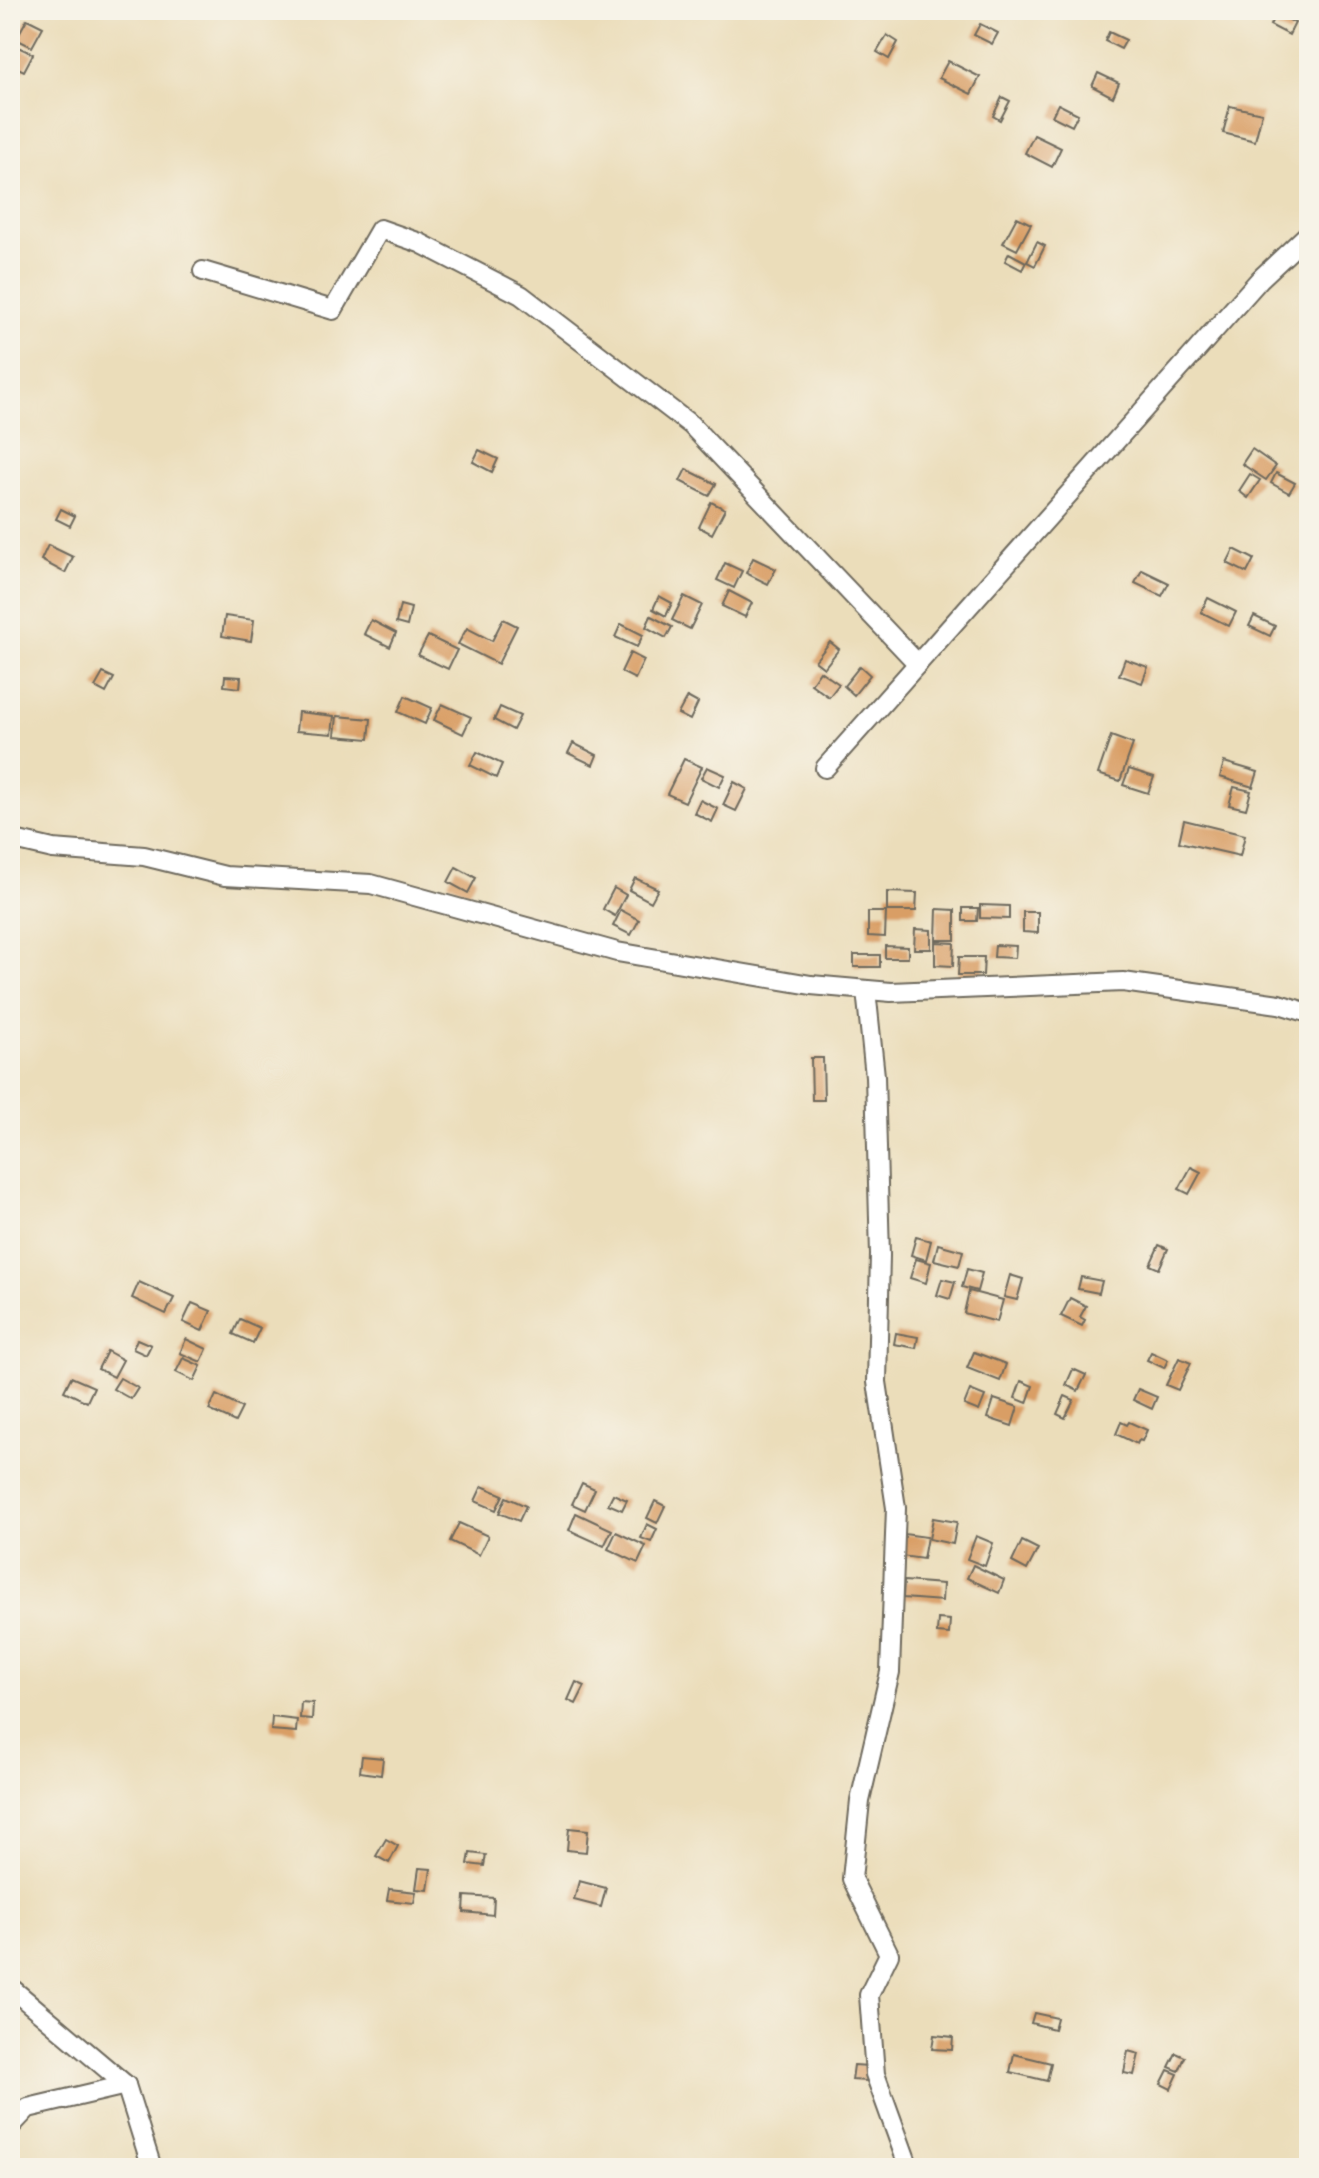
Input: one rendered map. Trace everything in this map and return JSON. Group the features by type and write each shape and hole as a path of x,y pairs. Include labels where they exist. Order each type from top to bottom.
{"street":[{"path":"203,271 333,310 380,229 420,243 521,295 691,425 918,664"},
{"path":"825,768 1260,279 1309,233"},
{"path":"10,839 53,849 144,856 225,876 371,884 617,952 811,985 891,992 1123,982 1279,1004 1309,1013"},
{"path":"866,990 875,1076 880,1240 877,1382 896,1508 890,1672 860,1801 852,1879 889,1954 869,1995 875,2074 909,2168"},
{"path":"10,1987 126,2085 152,2168"},
{"path":"10,2127 28,2108 126,2085"}],"building":[{"path":"1276,13 1295,23 1289,35 1270,25"},
{"path":"27,19 43,27 32,47 16,39"},
{"path":"980,24 998,33 992,44 974,35"},
{"path":"1109,32 1126,40 1121,49 1105,41"},
{"path":"887,35 898,42 889,59 877,52"},
{"path":"18,47 33,54 24,71 10,64"},
{"path":"948,61 980,77 971,94 939,78"},
{"path":"1098,73 1119,83 1113,97 1092,86"},
{"path":"1002,97 1010,101 1000,120 993,116"},
{"path":"1058,104 1078,114 1072,126 1052,116"},
{"path":"1230,106 1262,113 1255,141 1223,133"},
{"path":"1034,135 1061,148 1052,167 1025,153"},
{"path":"1017,217 1031,224 1017,250 1003,243"},
{"path":"1037,242 1045,246 1035,266 1027,262"},
{"path":"1009,253 1026,262 1022,270 1005,261"},
{"path":"1252,449 1276,466 1266,480 1242,464"},
{"path":"479,450 498,459 492,472 473,462"},
{"path":"686,469 716,484 709,496 680,481"},
{"path":"1276,473 1295,483 1289,493 1271,483"},
{"path":"1250,474 1260,480 1248,498 1239,491"},
{"path":"711,502 725,509 712,534 699,527"},
{"path":"61,509 75,516 70,526 56,519"},
{"path":"48,545 73,557 65,573 41,560"},
{"path":"1234,549 1254,559 1247,573 1227,563"},
{"path":"753,558 776,569 768,584 746,573"},
{"path":"725,563 742,571 734,588 717,580"},
{"path":"1142,570 1169,583 1162,596 1135,583"},
{"path":"729,591 752,603 745,617 722,606"},
{"path":"659,596 672,603 666,616 653,609"},
{"path":"684,596 702,605 690,629 672,620"},
{"path":"1208,598 1236,612 1229,626 1201,612"},
{"path":"400,605 411,608 407,626 396,623"},
{"path":"225,616 254,620 251,641 222,636"},
{"path":"651,616 672,627 666,638 646,627"},
{"path":"1254,616 1275,626 1270,636 1249,626"},
{"path":"503,619 517,626 498,664 458,644 467,628 492,641"},
{"path":"371,620 396,633 390,647 364,634"},
{"path":"621,624 643,635 637,647 615,637"},
{"path":"428,636 457,650 448,669 418,655"},
{"path":"830,642 839,649 824,668 815,661"},
{"path":"630,653 644,660 635,679 621,672"},
{"path":"1125,659 1148,667 1142,683 1119,675"},
{"path":"860,666 870,675 854,695 844,686"},
{"path":"820,671 839,684 829,697 811,684"},
{"path":"103,673 114,678 106,693 95,687"},
{"path":"225,676 241,677 240,688 224,686"},
{"path":"405,696 432,708 425,724 398,712"},
{"path":"687,697 698,703 690,720 678,714"},
{"path":"442,704 471,717 463,734 434,720"},
{"path":"500,707 520,716 513,730 494,720"},
{"path":"298,712 334,716 332,734 296,731"},
{"path":"337,716 371,719 369,739 335,736"},
{"path":"1111,736 1133,744 1120,781 1098,774"},
{"path":"573,743 597,755 593,765 568,753"},
{"path":"477,752 502,764 496,778 470,765"},
{"path":"684,759 702,767 685,802 667,794"},
{"path":"1224,762 1258,772 1253,787 1220,777"},
{"path":"707,767 725,775 719,787 701,778"},
{"path":"1129,769 1154,777 1148,793 1123,785"},
{"path":"734,782 747,789 736,811 723,805"},
{"path":"1234,787 1251,791 1246,809 1229,805"},
{"path":"700,800 718,809 712,822 694,813"},
{"path":"1184,820 1245,835 1240,856 1179,842"},
{"path":"456,867 476,878 468,893 448,882"},
{"path":"635,878 658,889 651,902 629,890"},
{"path":"614,888 626,895 615,916 603,909"},
{"path":"887,892 917,893 916,911 887,911"},
{"path":"980,905 1009,906 1009,919 980,918"},
{"path":"963,908 978,908 977,921 963,921"},
{"path":"937,909 955,910 955,940 936,940"},
{"path":"621,910 639,920 631,935 613,926"},
{"path":"868,912 886,912 885,937 868,936"},
{"path":"1023,912 1038,912 1038,933 1023,932"},
{"path":"915,929 931,930 931,949 914,949"},
{"path":"935,942 954,943 953,966 935,965"},
{"path":"995,945 1016,946 1015,958 994,957"},
{"path":"885,946 908,947 908,958 885,958"},
{"path":"854,955 880,955 880,967 854,967"},
{"path":"959,957 984,957 983,975 958,975"},
{"path":"811,1058 823,1058 824,1100 812,1100"},
{"path":"1191,1167 1201,1172 1189,1194 1179,1189"},
{"path":"916,1237 931,1241 926,1260 911,1255"},
{"path":"938,1244 963,1251 959,1266 934,1260"},
{"path":"1159,1245 1168,1249 1159,1269 1150,1265"},
{"path":"916,1259 931,1263 926,1283 910,1278"},
{"path":"967,1269 982,1273 977,1291 962,1287"},
{"path":"1010,1275 1023,1279 1017,1300 1004,1297"},
{"path":"1081,1277 1102,1281 1099,1293 1078,1289"},
{"path":"942,1279 955,1282 950,1299 937,1295"},
{"path":"139,1282 174,1298 166,1314 132,1298"},
{"path":"969,1291 1003,1300 997,1322 964,1313"},
{"path":"1070,1298 1086,1306 1080,1317 1085,1320 1082,1326 1061,1316"},
{"path":"192,1303 211,1311 202,1331 183,1322"},
{"path":"240,1319 260,1328 253,1343 233,1334"},
{"path":"896,1333 918,1337 916,1348 894,1344"},
{"path":"137,1339 151,1345 146,1355 133,1349"},
{"path":"186,1339 207,1349 201,1362 180,1353"},
{"path":"107,1351 123,1360 114,1377 98,1369"},
{"path":"974,1352 1006,1364 1000,1381 967,1368"},
{"path":"1151,1352 1168,1360 1164,1368 1147,1360"},
{"path":"183,1358 201,1366 194,1381 176,1372"},
{"path":"1179,1358 1191,1363 1178,1390 1166,1385"},
{"path":"1073,1369 1086,1375 1078,1391 1066,1385"},
{"path":"71,1377 94,1387 87,1402 64,1391"},
{"path":"120,1378 138,1388 131,1399 113,1389"},
{"path":"1021,1381 1033,1386 1027,1403 1015,1398"},
{"path":"1138,1389 1157,1397 1152,1409 1133,1400"},
{"path":"970,1390 985,1396 979,1411 964,1405"},
{"path":"216,1395 242,1408 235,1422 209,1410"},
{"path":"1065,1396 1074,1400 1065,1418 1057,1414"},
{"path":"994,1399 1018,1407 1012,1426 988,1418"},
{"path":"1121,1422 1147,1430 1142,1441 1139,1440 1137,1444 1116,1434"},
{"path":"582,1483 595,1489 585,1510 572,1504"},
{"path":"482,1486 503,1495 496,1510 475,1501"},
{"path":"613,1494 627,1500 622,1510 608,1504"},
{"path":"506,1497 526,1506 519,1521 499,1513"},
{"path":"655,1501 665,1506 657,1523 647,1518"},
{"path":"576,1513 612,1530 604,1546 569,1530"},
{"path":"933,1518 957,1522 953,1544 929,1539"},
{"path":"459,1523 488,1536 479,1555 450,1541"},
{"path":"647,1524 657,1529 651,1542 641,1538"},
{"path":"616,1532 646,1546 638,1563 608,1549"},
{"path":"904,1534 927,1537 923,1559 901,1556"},
{"path":"976,1536 993,1543 985,1566 967,1559"},
{"path":"1022,1541 1038,1549 1027,1570 1012,1562"},
{"path":"973,1565 1004,1580 999,1593 967,1578"},
{"path":"904,1581 943,1584 942,1601 903,1598"},
{"path":"938,1619 950,1620 949,1634 937,1633"},
{"path":"576,1682 585,1686 576,1704 568,1700"},
{"path":"301,1702 313,1703 312,1719 300,1718"},
{"path":"272,1717 297,1720 296,1732 271,1730"},
{"path":"362,1756 383,1758 381,1775 360,1772"},
{"path":"569,1828 588,1830 586,1852 567,1850"},
{"path":"386,1839 398,1846 389,1863 376,1856"},
{"path":"470,1853 486,1855 484,1866 468,1864"},
{"path":"419,1868 431,1869 428,1890 416,1889"},
{"path":"579,1881 606,1888 601,1907 574,1900"},
{"path":"389,1889 416,1892 414,1903 387,1900"},
{"path":"465,1896 494,1898 493,1915 464,1912"},
{"path":"1034,2013 1057,2018 1054,2029 1031,2023"},
{"path":"934,2035 953,2037 952,2050 932,2049"},
{"path":"1128,2051 1139,2054 1134,2075 1124,2073"},
{"path":"1176,2053 1185,2057 1179,2071 1169,2067"},
{"path":"1014,2054 1051,2063 1047,2081 1010,2072"},
{"path":"854,2065 868,2066 867,2081 852,2080"},
{"path":"1168,2070 1178,2074 1171,2089 1161,2084"}]}
